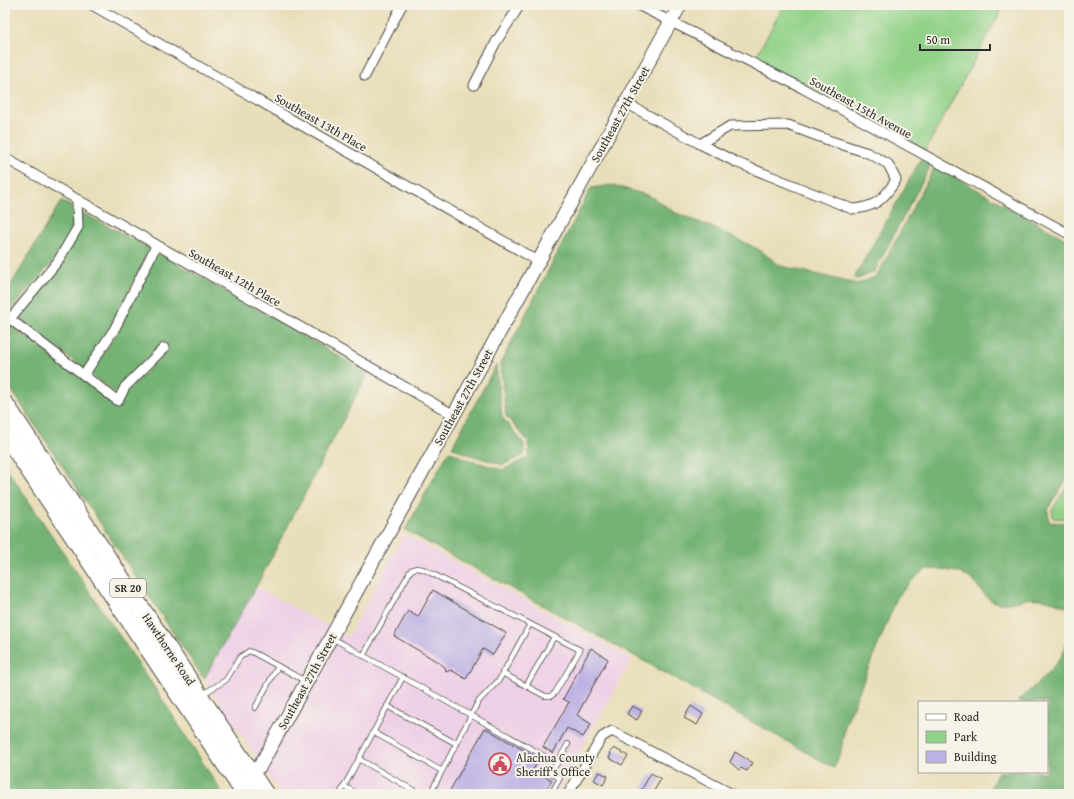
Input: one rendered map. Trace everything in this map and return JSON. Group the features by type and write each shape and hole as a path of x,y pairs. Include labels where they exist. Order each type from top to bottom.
{"highway":[{"name":"Hawthorne Road","path":"5,404 107,571 244,782 265,794"},
{"name":"Hawthorne Road","path":"5,434 200,696 244,782"}],"street":[{"name":"Southeast 13th Place","path":"92,5 538,261"},
{"path":"365,76 402,5"},
{"path":"474,85 496,42 520,5"},
{"name":"Southeast 15th Avenue","path":"638,5 802,88 1069,234"},
{"name":"Southeast 27th Street","path":"244,782 260,766 680,5"},
{"path":"626,103 700,144 745,166 852,210 866,209 886,196 896,180 888,164 868,152 828,140 788,125 730,126 700,144"},
{"name":"Southeast 12th Place","path":"5,158 156,246 454,415"},
{"path":"77,200 78,227 58,261 10,319 118,401 125,387 164,348"},
{"path":"84,375 115,328 156,246"},
{"path":"568,794 602,737 612,731 732,794"}],"lane":[{"path":"363,656 411,570 422,568 580,650 555,693 551,696 545,696 502,673"},
{"path":"430,794 482,697 494,687 530,624"},
{"path":"331,637 557,763"},
{"path":"526,686 554,637"},
{"path":"200,696 226,680 244,653 249,651 307,682"},
{"path":"255,708 278,666"},
{"path":"340,794 403,677"},
{"path":"387,706 457,744"},
{"path":"373,732 442,771"},
{"path":"551,794 560,778 551,773 568,744"},
{"path":"359,759 420,794"},
{"path":"344,786 358,794"}],"shaded area":[{"path":"404,534 632,659 556,794 281,794 263,768 338,632 348,637"},
{"path":"256,587 331,628 258,760 204,679"}],"green space":[{"path":"784,5 1004,5 925,151 755,58"},
{"path":"921,159 931,165 874,272 858,279 854,278"},
{"path":"935,166 1069,241 1069,475 1048,509 1049,522 1069,523 1069,613 1067,607 1042,599 1025,599 1006,603 995,602 988,598 971,579 961,573 926,569 911,581 897,598 845,726 841,751 834,768 642,660 405,530 449,451 466,459 503,470 529,457 528,441 506,416 500,364 591,188 612,185 650,196 676,213 716,229 758,249 781,266 858,284 877,276"},
{"path":"61,201 73,207 73,226 55,259 5,318 5,295"},
{"path":"81,212 150,248 112,326 84,369 17,318 61,263"},
{"path":"157,252 368,373 256,587 204,679 5,380 5,321 115,404 169,348 164,342 134,371 117,394 90,374 119,330"},
{"path":"496,365 502,417 524,444 524,455 503,465 468,454 452,447"},
{"path":"5,466 160,696 223,794 5,794"},
{"path":"1069,483 1069,519 1053,518 1052,510"},
{"path":"1069,638 1069,794 987,794 998,773 1048,773 1048,701 1019,701 1061,658"}],"building":[{"path":"433,590 506,633 493,655 483,649 466,679 451,670 446,672 445,667 438,662 394,636 408,611 418,617"},
{"path":"591,648 608,659 577,715 591,724 583,737 567,728 553,753 543,747 569,702 563,699"},
{"path":"632,706 642,711 637,720 627,714"},
{"path":"691,706 703,714 697,725 684,718"},
{"name":"Alachua County Sheriff's Office","path":"485,728 539,759 533,770 552,780 544,794 448,794"},
{"path":"614,748 628,756 622,765 609,758 611,754 609,753"},
{"path":"735,752 753,763 747,771 741,768 739,770 730,762"},
{"path":"599,772 608,776 603,785 594,780"},
{"path":"651,773 661,779 652,794 642,789"}],"place":[{"name":"Alachua County Sheriff's Office","path":"500,764"}]}
